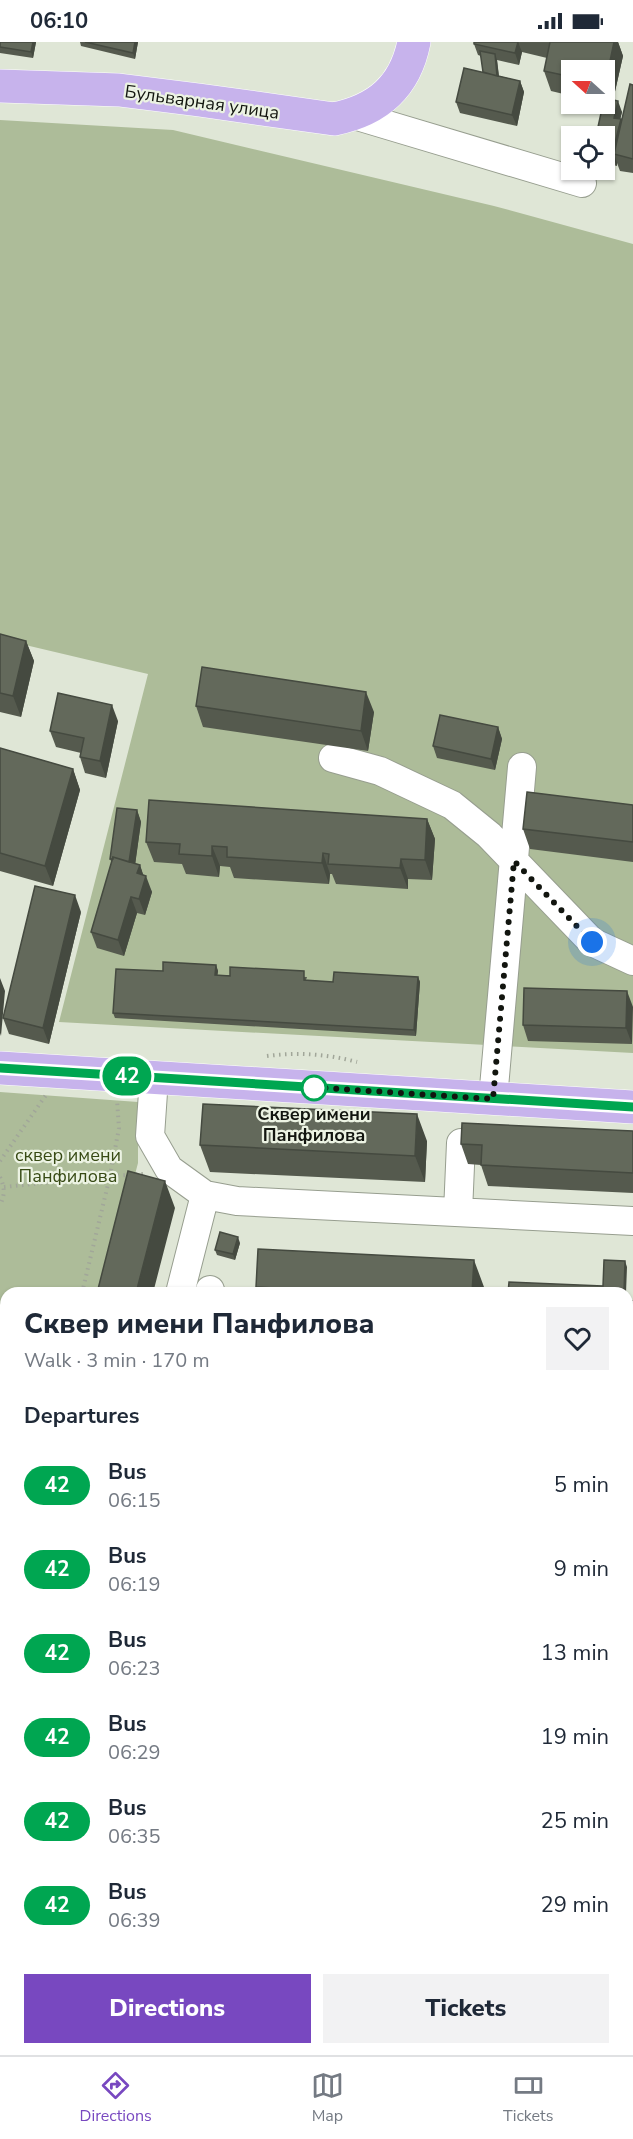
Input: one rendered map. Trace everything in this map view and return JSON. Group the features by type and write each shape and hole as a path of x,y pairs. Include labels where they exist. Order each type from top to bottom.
{"main road":[{"name":"Бульварная улица","path":"0,86 119,90 334,119 354,115 377,104 394,88 406,69 414,42"},
{"path":"0,1068 633,1107"}],"street":[{"path":"354,115 582,183"},
{"path":"333,758 380,771 452,805 489,835 592,942 633,961"},
{"path":"493,1099 522,767"},
{"path":"154,1078 150,1136 169,1170 205,1195 237,1201 633,1221"},
{"path":"458,1212 461,1143"},
{"path":"182,1287 205,1195"}],"path":[{"path":"0,1161 49,1091"},
{"path":"83,1287 119,1128 117,1097"},
{"path":"4,1187 110,1176"},
{"path":"0,1177 4,1187 4,1196 0,1205"}],"green space":[{"path":"0,120 173,130 494,206 633,244 633,1053 59,1022 148,674 0,639"},
{"name":"сквер имени Панфилова","path":"0,1092 138,1102 138,1163 106,1287 0,1287"}],"building":[{"path":"0,42 33,42 31,52 0,47"},
{"path":"85,42 135,42 133,53"},
{"path":"474,42 518,42 515,53 474,44"},
{"path":"550,42 614,42 610,60 561,60 561,75 544,71"},
{"path":"480,51 495,54 497,76 483,72"},
{"path":"464,68 520,81 512,115 456,102"},
{"path":"630,84 633,85 633,159 615,154"},
{"path":"601,114 615,114 614,118 621,119 615,143 615,126 598,126"},
{"path":"0,634 26,641 13,696 0,693"},
{"path":"202,667 366,692 361,731 196,706"},
{"path":"58,693 112,705 100,761 80,757 84,738 50,731"},
{"path":"440,715 498,727 491,759 433,746"},
{"path":"0,748 73,769 45,866 0,853"},
{"path":"527,792 633,805 633,842 523,829"},
{"path":"149,800 427,819 425,860 401,859 400,868 328,864 329,854 323,853 322,863 227,857 227,847 212,846 212,856 179,854 180,844 146,842"},
{"path":"117,808 137,810 129,862 113,857 110,859"},
{"path":"113,857 140,865 137,873 146,876 139,899 131,897 118,940 91,932"},
{"path":"35,886 75,895 43,1028 3,1018"},
{"path":"163,962 216,965 215,975 230,976 230,967 304,971 304,980 333,982 334,972 418,977 414,1030 113,1013 116,969 163,971"},
{"path":"524,988 627,991 626,1028 523,1025"},
{"path":"203,1104 417,1114 415,1156 200,1145"},
{"path":"462,1123 633,1131 633,1173 481,1165 482,1145 461,1144"},
{"path":"128,1171 165,1181 138,1287 99,1287"},
{"path":"220,1232 238,1237 233,1254 215,1250"},
{"path":"258,1249 474,1260 472,1287 256,1287"},
{"path":"604,1260 625,1261 624,1287 509,1287 509,1282 603,1286"}],"bus line":[{"name":"42","path":"0,1068 633,1107"}],"place":[{"name":"Сквер имени Панфилова","path":"314,1088"}],"route":[{"path":"314,1088 309,1087 493,1099 514,861 592,942"}]}
